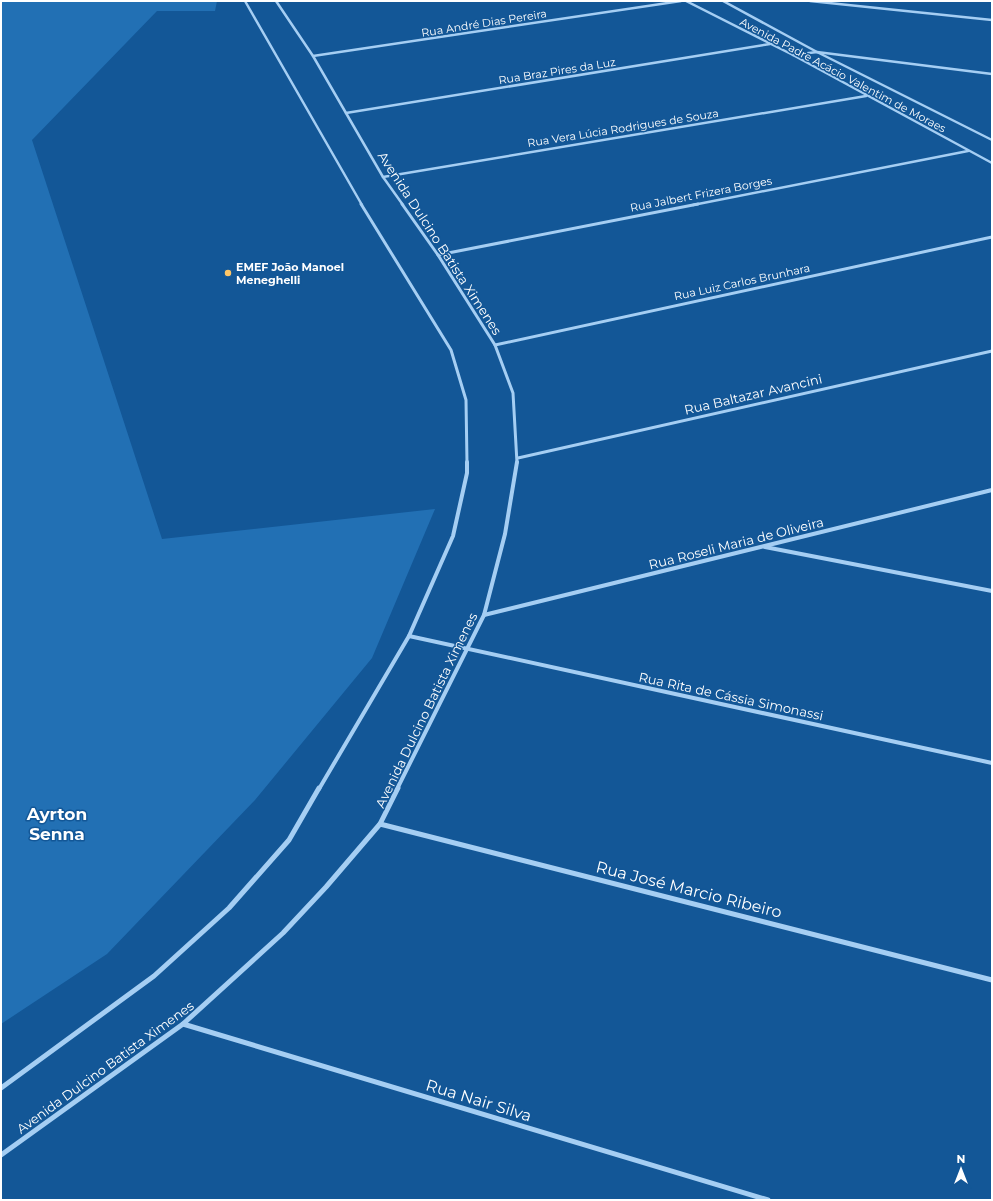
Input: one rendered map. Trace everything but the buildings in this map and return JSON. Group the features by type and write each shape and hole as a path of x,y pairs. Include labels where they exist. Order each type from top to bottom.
{"street":[{"path":"1,1088 154,976 234,902 289,840 409,636 453,536 467,472 466,400 451,350 364,209 245,1"},
{"name":"Avenida Dulcino Batista Ximenes","path":"1,1155 183,1024 283,933 326,887 380,824 484,615 505,534 518,458 513,393 495,345 438,255 383,177 313,56 276,1"},
{"name":"Rua André Dias Pereira","path":"313,56 681,1"},
{"name":"Avenida Padre Acácio Valentim de Moraes","path":"686,1 793,55 866,96 992,163"},
{"name":"Avenida Padre Acácio Valentim de Moraes","path":"723,1 817,52 992,140"},
{"path":"810,1 992,20"},
{"name":"Rua Braz Pires da Luz","path":"346,113 770,44"},
{"path":"793,55 817,52 992,74"},
{"name":"Rua Vera Lúcia Rodrigues de Souza","path":"383,177 866,96"},
{"name":"Rua Jalbert Frizera Borges","path":"438,255 968,151"},
{"name":"Rua Luiz Carlos Brunhara","path":"495,345 992,236"},
{"name":"Rua Baltazar Avancini","path":"518,458 992,350"},
{"name":"Rua Roseli Maria de Oliveira","path":"484,615 992,490"},
{"path":"763,547 992,591"},
{"name":"Rua Rita de Cássia Simonassi","path":"409,636 466,650 992,763"},
{"name":"Rua José Marcio Ribeiro","path":"380,824 992,980"},
{"name":"Rua Nair Silva","path":"183,1024 768,1200"}],"shaded area":[{"path":"1,1 217,1 215,11 157,11 32,140 162,539 435,509 372,658 255,800 107,954 1,1024"}],"place":[{"name":"EMEF João Manoel Meneghelli","path":"228,273"}],"district":[{"name":"Ayrton Senna","path":"57,824"}]}
